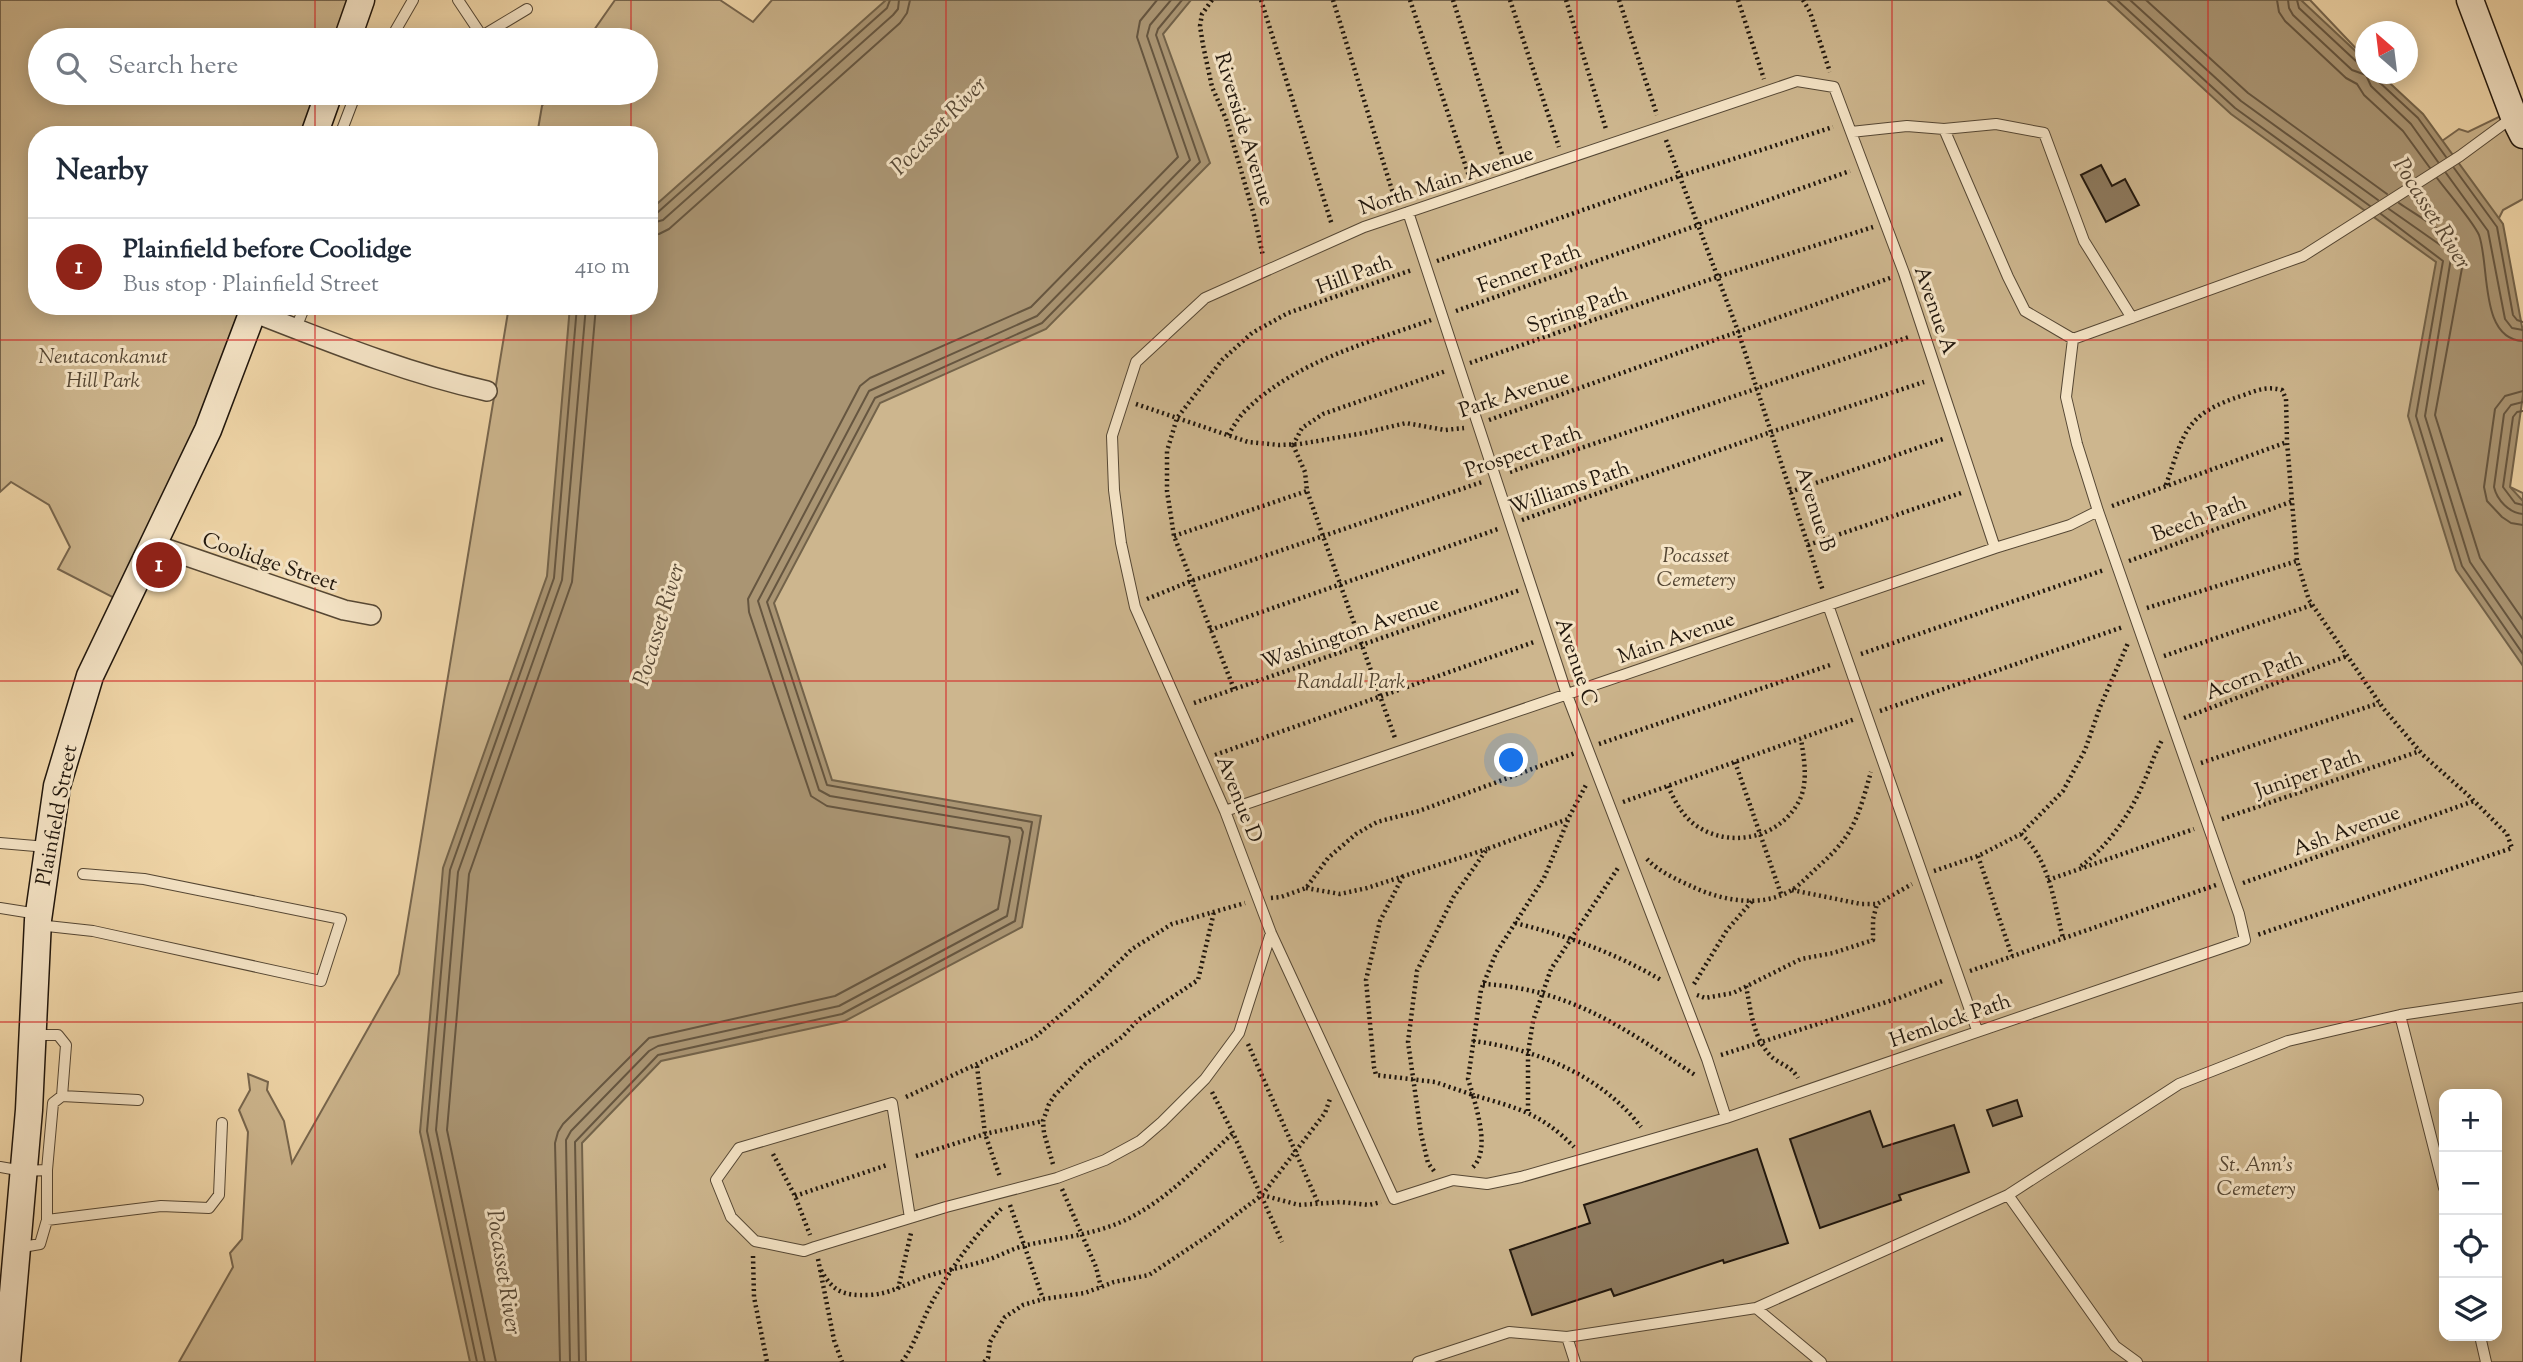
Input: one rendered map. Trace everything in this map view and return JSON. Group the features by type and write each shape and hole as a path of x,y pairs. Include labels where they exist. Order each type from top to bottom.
{"main road":[{"path":"351,28 361,0"},
{"path":"2470,0 2518,126"},
{"path":"320,126 333,106"},
{"name":"Plainfield Street","path":"7,1362 7,1276 17,1248 38,919 57,786 90,676 208,430 252,315"}],"street":[{"path":"266,315 295,330 436,380 487,391"},
{"name":"Coolidge Street","path":"155,545 344,610 371,615"}],"lane":[{"path":"397,28 413,0"},
{"path":"458,0 477,28"},
{"path":"495,28 527,9"},
{"name":"North Main Avenue","path":"1124,400 1136,362 1205,298 1336,239 1404,213 1797,81 1834,87"},
{"name":"Avenue A","path":"1834,87 1904,273 1995,548"},
{"path":"333,106 338,126"},
{"path":"1849,127 1907,126 1944,129 1996,124 2044,133 2084,240 2132,318"},
{"path":"1944,129 2025,311 2073,339 2303,256 2471,148 2518,126"},
{"name":"Avenue C","path":"1404,213 1426,265 1567,695 1717,1088 1726,1118"},
{"path":"295,330 301,315"},
{"path":"2073,339 2066,397 2077,444 2245,940"},
{"name":"Avenue D","path":"1124,400 1112,436 1114,490 1121,543 1135,604 1225,811 1271,933 1394,1199"},
{"name":"Main Avenue","path":"1225,811 1995,548 2070,525 2098,511"},
{"path":"1828,605 1977,1030"},
{"path":"0,843 47,847"},
{"path":"0,908 38,919 321,981 341,919 144,879 83,874"},
{"path":"910,1218 892,1103 739,1148 716,1180 731,1217 755,1241 804,1251 910,1218 1057,1178 1105,1160 1140,1141 1205,1079 1241,1028 1271,933"},
{"name":"Hemlock Path","path":"1394,1199 1453,1180 1486,1184 1521,1177 1726,1118 2245,940"},
{"path":"1418,1362 1509,1332 1567,1337 1756,1308 2008,1195 2179,1084 2288,1041 2400,1015 2523,997"},
{"path":"2400,1015 2439,1168"},
{"path":"17,1248 40,1244 47,1220 23,1170 53,1104 62,1096 66,1045 58,1035 32,1035"},
{"path":"62,1096 138,1100"},
{"path":"47,1220 161,1206 209,1208 219,1195 222,1123"},
{"path":"2008,1195 2115,1346 2137,1362"},
{"path":"1756,1308 1821,1362"},
{"path":"1567,1337 1575,1362"},
{"path":"2481,1341 2486,1362"}],"path":[{"name":"Riverside Avenue","path":"1212,0 1202,14 1200,26 1205,55 1212,87 1226,119 1255,215 1266,270"},
{"path":"1261,0 1336,239"},
{"path":"1333,0 1404,213"},
{"path":"1410,0 1474,191"},
{"path":"1453,0 1510,178"},
{"path":"1510,0 1564,161"},
{"path":"1566,0 1611,144"},
{"name":"Avenue B","path":"1619,0 1661,128 1738,331 1828,605"},
{"path":"1738,0 1768,91"},
{"path":"1803,0 1814,23 1834,87"},
{"name":"Hill Path","path":"1234,689 1174,536 1167,491 1167,451 1177,418 1222,360 1252,333 1288,313 1680,176 1849,127"},
{"name":"Fenner Path","path":"1228,435 1245,410 1279,382 1326,357 1864,166"},
{"name":"Spring Path","path":"1293,445 1302,428 1323,414 1717,277 1885,223"},
{"name":"Park Avenue","path":"1124,400 1248,442 1293,445 1405,423 1445,430 1477,424 1904,273"},
{"name":"Prospect Path","path":"1135,604 1191,582 1495,477 1923,332"},
{"name":"Williams Path","path":"1210,630 1771,432 1938,377"},
{"path":"2166,485 2190,425 2199,415 2231,399 2273,387 2282,390 2287,399 2287,442 2297,561 2312,605 2379,703 2420,751 2507,834 2512,848 2245,940"},
{"path":"1790,492 1958,434"},
{"path":"2098,511 2287,442"},
{"path":"1293,445 1400,752"},
{"path":"1808,545 1975,488"},
{"path":"1174,536 1307,491"},
{"name":"Beech Path","path":"1306,888 1328,858 1356,834 1377,822 1419,811 1587,748 2117,565 2293,501"},
{"path":"1791,890 1861,904 1877,904 1922,876 1978,856 2021,834 2063,791 2076,769 2135,618 2297,561"},
{"name":"Washington Avenue","path":"1180,708 1531,586"},
{"path":"2150,661 2312,605"},
{"path":"1202,759 1548,638"},
{"name":"Acorn Path","path":"2171,723 2347,656"},
{"path":"2187,767 2379,703"},
{"path":"2076,870 2092,858 2122,820 2142,787 2154,755 2171,723"},
{"path":"1668,786 1680,810 1698,827 1717,837 1743,839 1759,835 1783,822 1798,803 1804,788 1805,762 1801,739"},
{"name":"Juniper Path","path":"2048,880 2420,751"},
{"path":"1735,762 1781,894"},
{"path":"1487,849 1454,896 1417,971 1408,1042 1415,1102 1428,1163 1438,1176 1453,1180 1466,1174 1477,1164 1480,1152 1480,1121 1468,1079 1483,984 1496,953 1544,878 1594,765"},
{"path":"1646,858 1653,865 1704,892 1731,901 1752,901 1781,894 1791,890 1835,851 1860,809 1872,768"},
{"name":"Ash Avenue","path":"2229,888 2474,801"},
{"path":"892,1103 1035,1037 1132,949 1172,924 1258,899 1281,897 1306,888 1340,894 1487,849 1568,819"},
{"path":"2021,834 2032,844 2048,880 2063,938"},
{"path":"1528,1111 1528,1053 1533,1021 1551,969 1628,853"},
{"path":"1978,856 2012,956"},
{"path":"1403,876 1380,921 1366,980 1376,1075 1435,1082 1528,1111 1550,1124 1574,1146 1582,1159"},
{"path":"1752,901 1727,930 1689,993 1705,998 1733,993 1801,959 1833,953 1873,940 1873,919 1877,904"},
{"path":"1101,1287 1083,1233 1057,1178 1043,1121 1049,1104 1085,1064 1122,1037 1138,1020 1198,980 1215,912"},
{"path":"1515,923 1573,938 1608,952 1679,990"},
{"path":"1483,984 1511,986 1571,1002 1618,1024 1717,1088"},
{"path":"1746,986 1759,1042 1774,1059 1788,1066 1797,1075 1802,1091"},
{"path":"1241,1028 1318,1203"},
{"path":"1473,1041 1528,1053 1559,1063 1579,1074 1612,1098 1640,1125 1648,1140"},
{"path":"984,1362 988,1358 990,1342 1005,1317 1023,1305 1085,1293 1149,1275 1262,1195 1325,1113 1336,1073"},
{"path":"1205,1079 1233,1133 1282,1242"},
{"path":"821,1270 829,1284 839,1292 869,1295 898,1289 1025,1245 1104,1229 1134,1216 1182,1183 1233,1133"},
{"path":"1262,1195 1299,1205 1340,1202 1369,1205 1394,1199"},
{"path":"902,1362 911,1349 932,1302 953,1268 982,1230 1009,1201"},
{"path":"898,1289 911,1237 910,1218"},
{"path":"755,1241 751,1262 754,1297 767,1362"}],"green space":[{"name":"Neutaconkanut Hill Park","path":"0,0 360,0 352,28 28,28 28,105 325,105 318,126 28,126 28,315 250,315 120,601 58,569 70,547 49,505 11,482 0,492"},
{"name":"Randall Park","path":"615,0 720,0 753,22 772,0 2310,0 2355,47 2355,84 2389,84 2442,141 2459,129 2468,132 2511,111 2523,132 2523,199 2503,210 2497,222 2510,487 2523,493 2523,1362 179,1362 233,1267 230,1253 242,1239 248,1132 239,1110 250,1090 248,1074 268,1082 267,1090 284,1121 292,1163 399,974 508,315 658,315 658,126 539,126 543,105 658,105 658,28 595,28"}],"water":[{"name":"Pocasset River","path":"886,0 1191,0 1163,34 1210,163 1046,329 880,403 774,603 832,780 1041,816 1022,927 845,1021 661,1061 582,1143 586,1362 470,1362 420,1132 443,868 547,576 569,315 658,315 658,203"},
{"name":"Pocasset River","path":"2107,0 2301,0 2355,51 2355,84 2391,84 2423,114 2503,224 2523,332 2523,395 2510,487 2523,501 2523,666 2456,570 2408,416 2436,262 2231,114"}],"building":[{"path":"2101,165 2112,186 2125,179 2139,205 2106,222 2081,175"},
{"path":"2017,1100 2022,1116 1993,1126 1987,1110"},
{"path":"1870,1111 1883,1147 1954,1125 1969,1172 1899,1195 1901,1200 1820,1228 1790,1139"},
{"path":"1757,1149 1788,1243 1724,1263 1723,1260 1614,1296 1611,1289 1532,1315 1510,1250 1590,1223 1584,1205"}],"place":[{"name":"Plainfield before Coolidge","path":"159,565"}],"park label":[{"name":"Pocasset Cemetery","path":"1696,567"},
{"name":"St. Ann's Cemetery","path":"2256,1176"}]}
